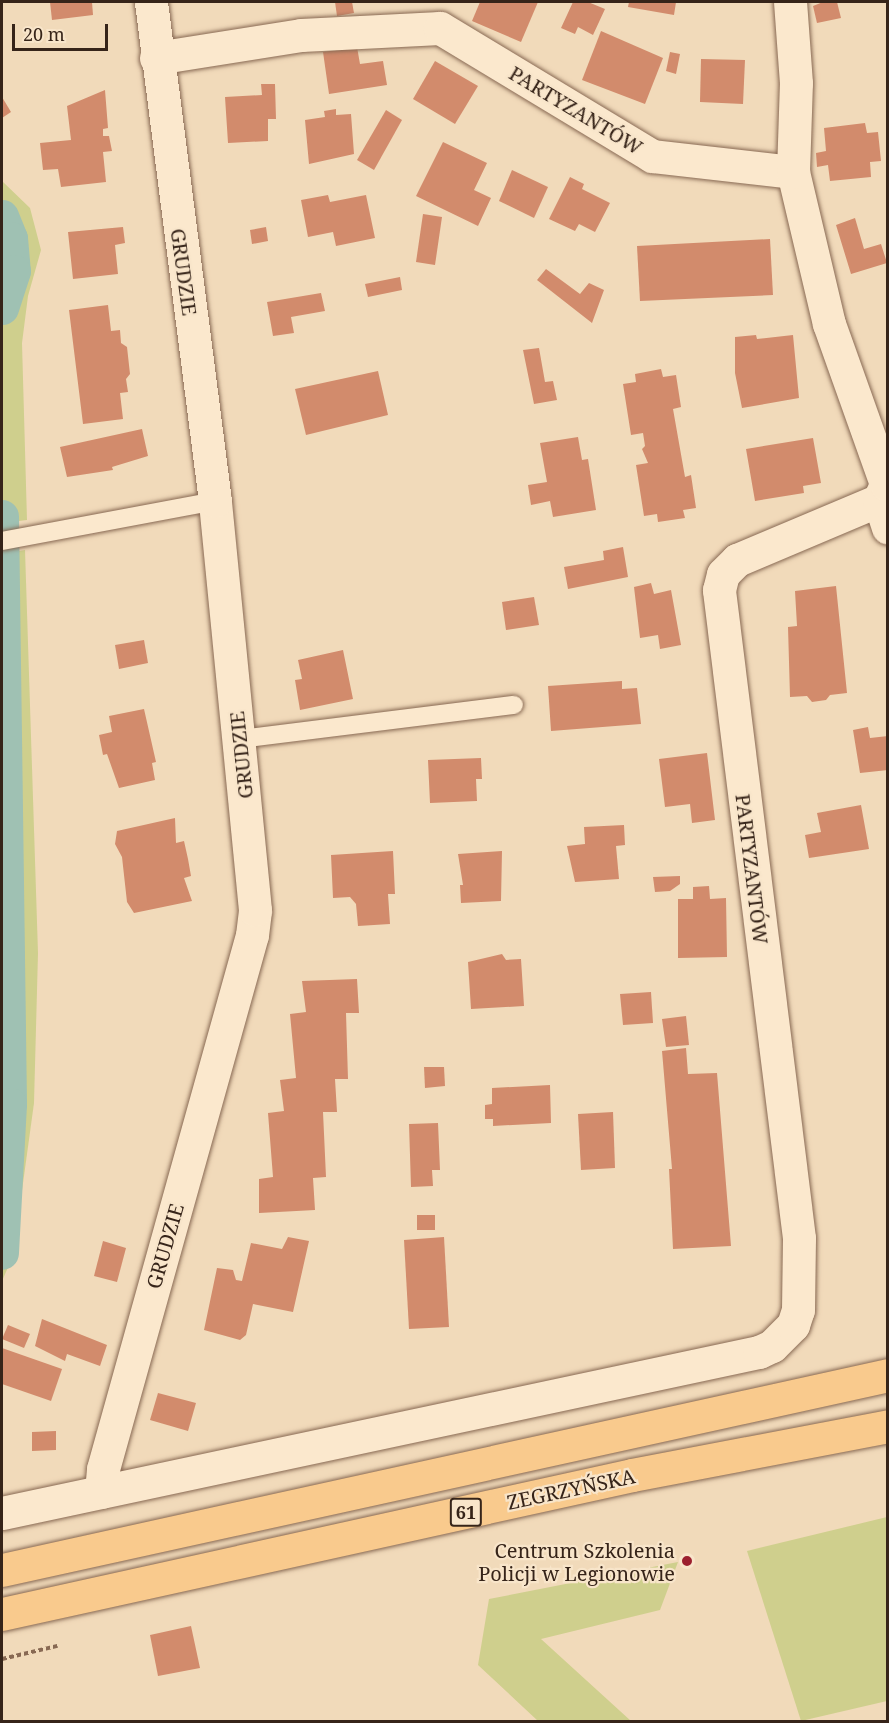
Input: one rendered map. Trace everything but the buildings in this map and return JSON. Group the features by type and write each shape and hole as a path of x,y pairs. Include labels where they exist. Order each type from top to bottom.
{"main road":[{"name":"61","path":"2,1569 888,1375"},
{"name":"ZEGRZYŃSKA","path":"2,1614 632,1475 888,1426"}],"street":[{"name":"GRUDZIE","path":"101,1492 103,1469 252,935 254,880 215,501 156,58 151,2"},
{"name":"PARTYZANTÓW","path":"101,1492 759,1352 786,1333 798,1310 799,1238 719,590 723,574 737,560 883,514 885,492 884,476 829,324 793,172 796,83 790,2"},
{"name":"PARTYZANTÓW","path":"156,58 445,15 652,156 793,172"},
{"path":"2,1513 101,1492"}],"lane":[{"path":"2,541 29,538 215,501"},
{"path":"240,739 514,705"}],"path":[{"path":"2,1659 57,1646"}],"green space":[{"path":"2,181 30,208 41,250 28,296 22,343 27,520 2,523"},
{"path":"25,550 38,953 34,1103 13,1256 2,1281 2,554"},
{"path":"887,1517 887,1701 801,1721 747,1551"},
{"path":"678,1562 660,1610 541,1639 631,1721 538,1721 478,1665 489,1599"}],"waterway":[{"path":"2,216 11,238 14,271 2,308"},
{"path":"2,516 10,1104 2,1253"}],"place":[{"name":"Centrum Szkolenia Policji w Legionowie","path":"687,1561"}]}
